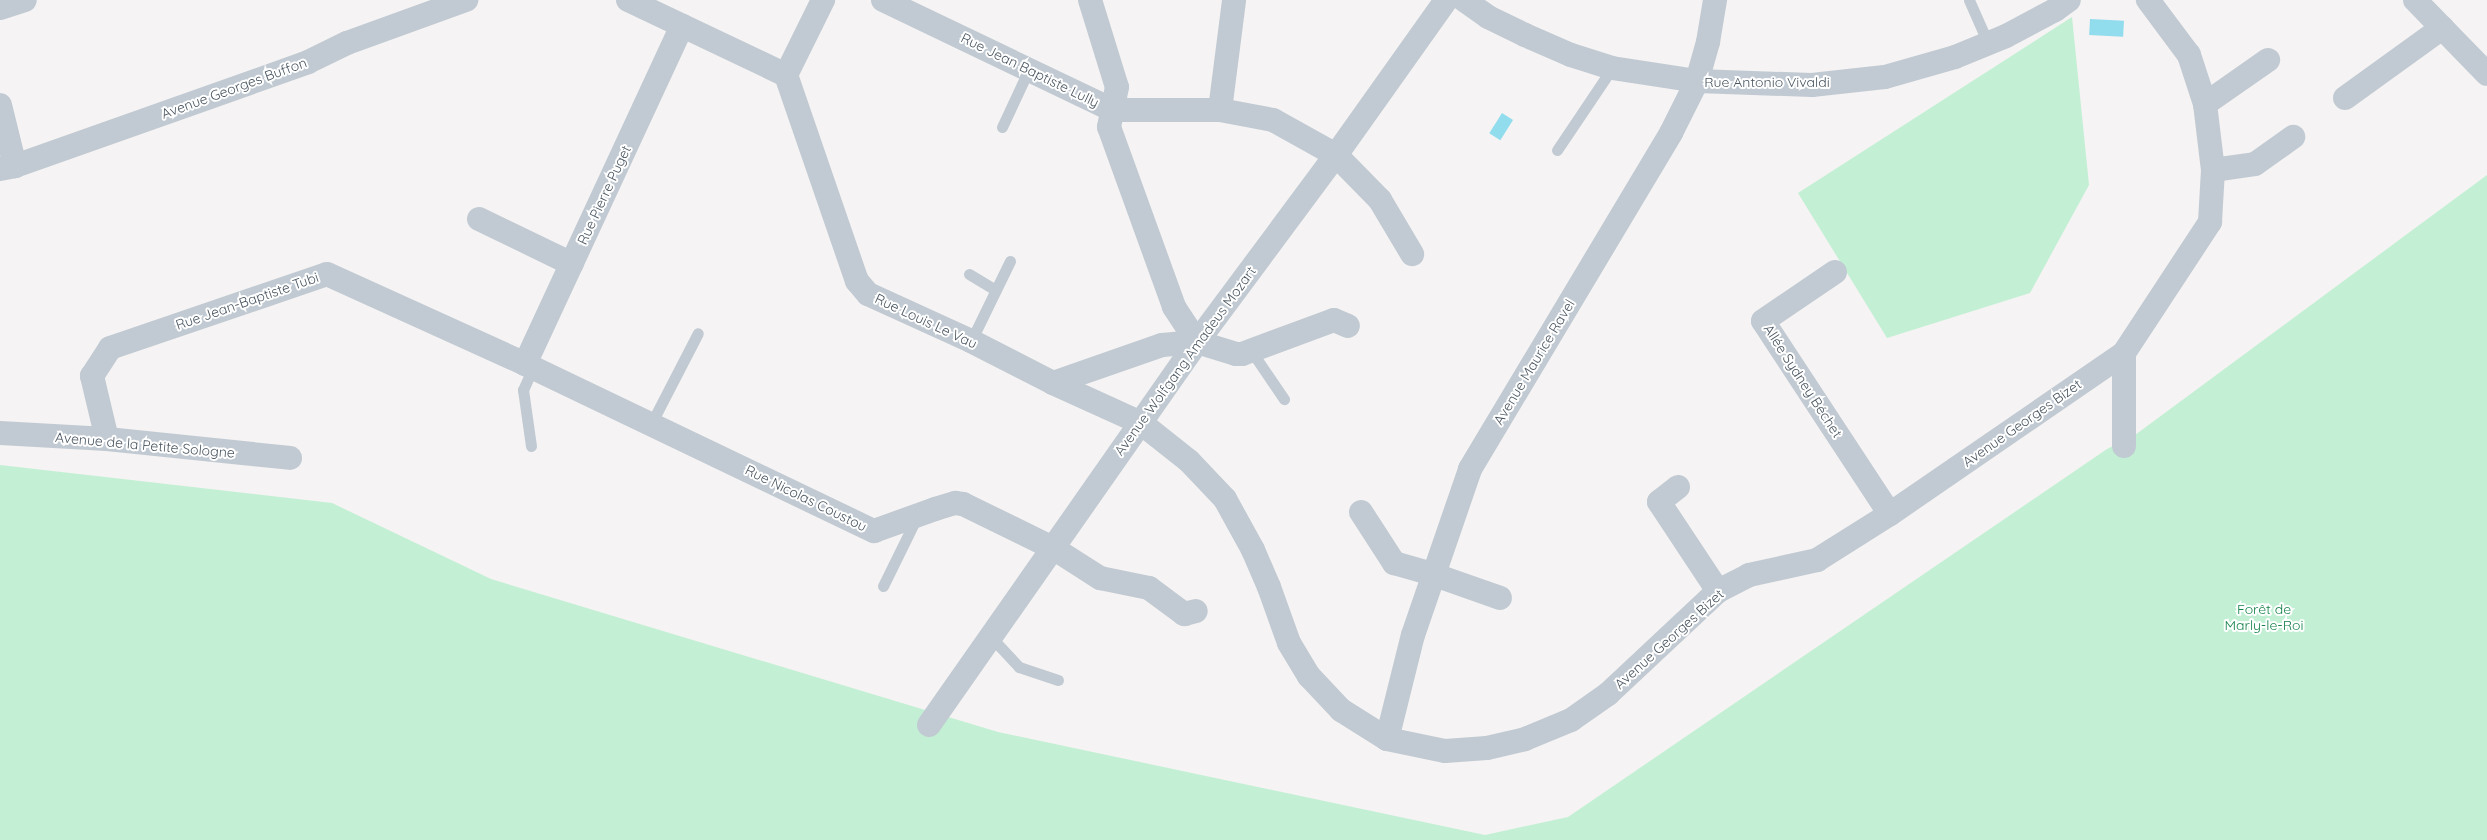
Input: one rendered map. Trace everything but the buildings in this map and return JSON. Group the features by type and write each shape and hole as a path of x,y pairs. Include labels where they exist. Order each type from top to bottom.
{"street":[{"path":"0,8 26,0"},
{"name":"Avenue Georges Buffon","path":"8,168 308,62 347,43 466,0"},
{"path":"628,0 786,75 823,0"},
{"name":"Rue Jean Baptiste Lully","path":"883,0 1113,110 1109,127 1174,308 1197,342"},
{"path":"1090,0 1117,87 1113,110 1220,110 1273,120 1336,155 1380,200 1412,254"},
{"path":"1220,110 1234,0"},
{"name":"Avenue Wolfgang Amadeus Mozart","path":"929,725 1197,342 1336,155 1446,0"},
{"name":"Rue Antonio Vivaldi","path":"1464,0 1488,17 1525,35 1571,56 1612,68 1697,81 1812,85 1885,77 1955,58 1988,44 2055,10 2069,0"},
{"name":"Avenue Maurice Ravel","path":"1387,739 1413,635 1432,574 1470,469 1666,142 1697,81 1708,42 1714,0"},
{"name":"Avenue Georges Bizet","path":"1140,423 1189,461 1225,499 1253,550 1269,586 1290,643 1309,676 1341,710 1387,739 1445,751 1487,748 1525,739 1572,720 1608,694 1718,591 1749,576 1817,560 1890,514 2124,353 2210,222 2213,170 2204,104 2189,55 2148,0"},
{"path":"2415,0 2487,74"},
{"name":"Rue Pierre Puget","path":"529,366 572,264 682,26"},
{"path":"2344,98 2442,28"},
{"path":"2204,104 2268,60"},
{"name":"Rue Louis Le Vau","path":"786,75 857,280 868,294 971,341 1053,383 1140,423"},
{"path":"0,105 8,168"},
{"path":"2213,170 2255,164 2293,137"},
{"path":"479,219 572,264"},
{"name":"Allée Sydney Béchet","path":"1835,272 1763,321 1890,514"},
{"name":"Rue Jean-Baptiste Tubi","path":"107,439 92,376 110,348 327,274 529,366"},
{"path":"1053,383 1162,345 1197,342 1236,354 1252,352 1334,320 1348,326"},
{"path":"2124,353 2124,446"},
{"name":"Rue Nicolas Coustou","path":"529,366 874,531 955,503 963,504 1053,548 1100,578 1149,588 1184,614 1196,611"},
{"name":"Avenue de la Petite Sologne","path":"0,433 107,439 290,458"},
{"path":"1678,488 1660,502 1718,591"},
{"path":"1361,512 1394,563 1500,598"}],"lane":[{"path":"1969,0 1988,44"},
{"path":"1557,150 1612,68"},
{"path":"1002,127 1029,69"},
{"path":"971,341 994,289 1010,261"},
{"path":"969,274 994,289"},
{"path":"651,424 698,333"},
{"path":"1252,352 1284,399"},
{"path":"529,366 523,390 531,446"},
{"path":"883,586 918,515"},
{"path":"991,637 1019,667 1058,680"}],"green space":[{"path":"2072,17 2089,185 2030,293 1887,338 1798,193"},
{"name":"Forêt de Marly-le-Roi","path":"2487,175 2487,840 0,840 0,465 332,503 491,579 998,732 1485,835 1568,817 2107,449 2135,435"}],"water":[{"path":"2090,19 2124,21 2123,37 2089,35"},
{"path":"1502,113 1513,120 1500,140 1489,133"}]}
